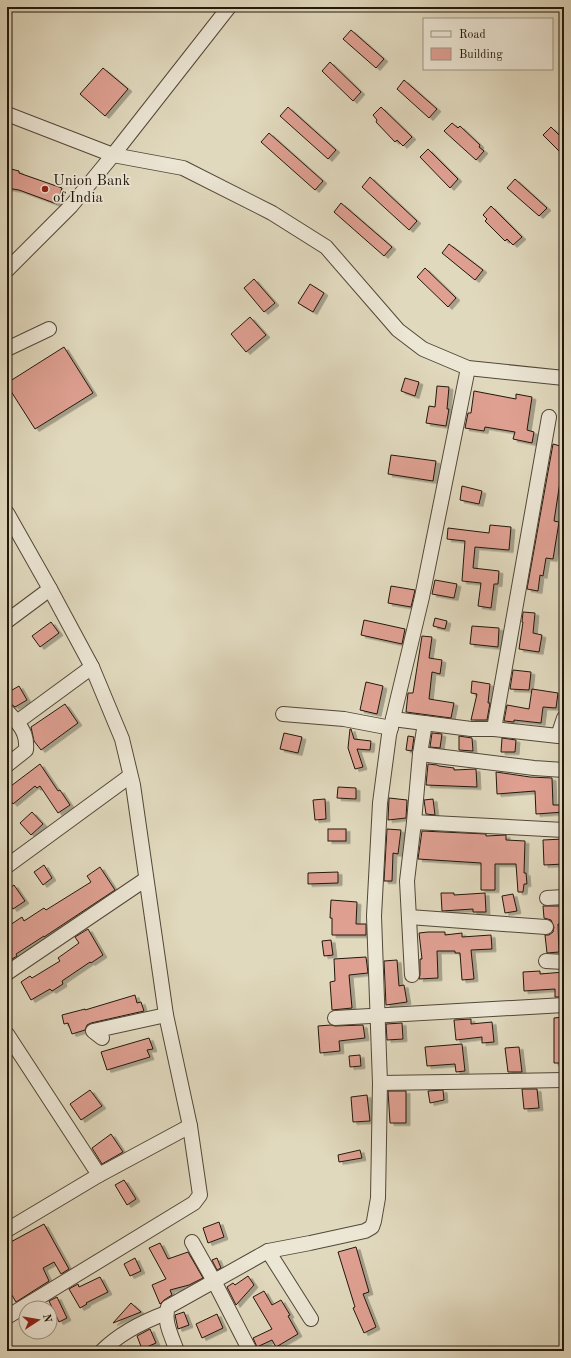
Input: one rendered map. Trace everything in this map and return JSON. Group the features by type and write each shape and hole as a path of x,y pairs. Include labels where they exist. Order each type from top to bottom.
{"street":[{"path":"7,270 71,206 229,7"},
{"path":"7,114 113,155 183,168 272,213 326,247 398,330 423,349 468,368 564,378"},
{"path":"7,349 49,329"},
{"path":"177,1351 166,1320 168,1307 268,1251 365,1231 372,1227 374,1221 378,1198 380,1083 374,916 380,802 392,723 422,597 468,368"},
{"path":"494,729 549,417"},
{"path":"7,513 50,588 92,667 122,739 130,776 166,1016 190,1126 200,1195 194,1203 7,1317"},
{"path":"7,621 50,588"},
{"path":"17,722 92,667"},
{"path":"7,712 17,722 25,734 27,741 26,750 7,765"},
{"path":"283,714 392,723 425,723 471,729 494,729 558,736 564,718"},
{"path":"412,975 407,881 420,754 425,723"},
{"path":"420,754 534,768 564,770"},
{"path":"7,866 130,776"},
{"path":"414,822 564,830"},
{"path":"7,973 146,879"},
{"path":"547,898 564,897"},
{"path":"409,917 546,927"},
{"path":"546,962 564,962"},
{"path":"335,1018 564,1005"},
{"path":"102,1038 93,1031 166,1016"},
{"path":"7,1034 99,1175"},
{"path":"380,1083 564,1080"},
{"path":"8,1228 99,1175 190,1126"},
{"path":"192,1242 250,1351"},
{"path":"268,1251 311,1319"},
{"path":"102,1351 124,1332 143,1322 166,1313"}],"building":[{"path":"351,30 384,59 376,68 343,39"},
{"path":"330,62 361,92 353,101 322,71"},
{"path":"103,68 128,89 105,116 80,94"},
{"path":"404,80 437,109 429,118 397,89"},
{"path":"288,107 336,150 328,159 280,116"},
{"path":"381,107 412,137 403,146 397,140 395,142 376,122 377,120 373,115"},
{"path":"452,123 458,128 460,126 480,145 479,147 484,151 476,160 444,131"},
{"path":"551,127 564,140 564,156 543,135"},
{"path":"269,133 323,181 315,190 261,142"},
{"path":"428,149 458,179 450,188 420,157"},
{"path":"7,168 19,171 19,173 62,188 57,204 19,190 7,188"},
{"path":"370,177 417,221 409,230 362,187"},
{"path":"515,179 547,208 539,216 507,188"},
{"path":"341,203 392,247 384,256 334,212"},
{"path":"491,206 522,237 513,245 507,239 505,241 485,221 487,219 483,215"},
{"path":"449,244 483,270 475,280 442,253"},
{"path":"425,268 456,298 448,307 417,277"},
{"path":"254,279 275,303 264,312 244,288"},
{"path":"310,284 324,293 313,312 298,303"},
{"path":"250,317 266,335 246,352 231,334"},
{"path":"64,347 93,393 35,429 7,383"},
{"path":"405,378 419,382 415,396 401,391"},
{"path":"437,386 449,387 447,409 449,409 446,426 426,423 429,406 435,407"},
{"path":"474,391 516,399 516,394 532,397 527,430 534,432 532,443 513,439 515,432 485,427 484,431 465,428 468,413 471,413"},
{"path":"553,444 564,447 564,483 560,482 554,521 559,522 553,559 546,558 543,576 540,575 538,591 527,589"},
{"path":"391,455 436,461 433,481 388,474"},
{"path":"462,486 482,491 479,504 460,500"},
{"path":"490,525 511,527 509,550 475,547 473,568 499,571 498,584 494,584 491,608 478,606 481,583 462,581 465,541 447,539 448,528 489,533"},
{"path":"435,580 457,584 454,598 432,594"},
{"path":"391,586 415,590 411,607 388,603"},
{"path":"523,612 535,613 533,633 542,635 539,652 519,649"},
{"path":"435,618 447,621 445,629 433,626"},
{"path":"364,620 405,629 402,644 361,635"},
{"path":"51,622 59,633 40,647 32,636"},
{"path":"472,626 499,628 498,647 470,644"},
{"path":"422,636 432,637 429,658 442,660 440,674 432,672 429,699 454,703 451,718 406,712 408,693 413,693"},
{"path":"513,670 531,672 529,690 510,689"},
{"path":"472,681 490,684 488,703 490,703 487,720 471,720 477,694 471,693"},
{"path":"366,682 383,686 377,714 360,710"},
{"path":"19,686 27,700 15,707 7,701 7,693"},
{"path":"532,689 558,693 556,708 543,707 541,723 514,720 514,722 504,721 507,705 529,709"},
{"path":"65,704 78,723 41,750 34,741 31,727"},
{"path":"350,729 354,739 371,741 370,750 357,749 363,767 355,769 348,748"},
{"path":"284,733 302,737 298,753 280,749"},
{"path":"432,733 442,734 440,748 430,747"},
{"path":"408,736 414,737 412,751 406,750"},
{"path":"459,736 472,738 473,751 459,750"},
{"path":"502,738 516,740 515,752 501,752"},
{"path":"40,764 58,791 60,790 70,805 58,813 40,786 37,788 35,786 13,804 7,796 7,789"},
{"path":"428,764 454,768 454,770 476,769 477,787 426,785"},
{"path":"496,772 530,777 552,778 553,805 564,805 564,812 536,814 535,791 497,794"},
{"path":"338,787 356,788 356,799 337,798"},
{"path":"389,798 407,800 406,818 388,820"},
{"path":"325,799 326,819 315,820 313,800"},
{"path":"433,799 435,815 426,814 424,800"},
{"path":"32,812 43,824 31,835 20,823"},
{"path":"328,829 346,829 346,841 328,841"},
{"path":"387,829 401,830 398,854 393,853 392,881 384,881"},
{"path":"422,831 486,834 486,836 506,835 506,840 525,841 524,873 526,873 527,884 524,884 523,892 518,892 516,864 495,864 495,890 481,890 481,863 418,859"},
{"path":"564,839 564,864 544,865 543,840"},
{"path":"44,865 52,878 43,885 34,872"},
{"path":"100,867 115,890 16,954 17,956 7,962 7,927 22,917 24,921 44,908 46,910 91,882 87,876"},
{"path":"338,872 338,883 308,884 308,873"},
{"path":"14,885 25,901 13,909 7,901 7,890"},
{"path":"441,893 454,893 454,895 485,893 486,912 473,912 473,909 442,911"},
{"path":"513,894 517,911 505,913 502,896"},
{"path":"331,900 357,902 356,924 366,924 366,935 332,935 332,918 330,918"},
{"path":"543,906 562,906 564,923 558,924 559,952 547,953 545,935 549,935 553,932 554,927 551,920 544,918"},
{"path":"88,929 103,955 62,981 63,984 52,991 50,989 31,1000 21,982 30,976 32,978 60,961 58,958 79,943 75,937"},
{"path":"445,932 445,935 462,933 462,937 491,935 492,949 471,950 474,979 462,980 460,953 455,953 455,951 437,951 438,978 419,979 420,959 422,959 419,933"},
{"path":"331,940 333,955 324,956 322,941"},
{"path":"366,957 368,973 349,975 352,1008 332,1010 330,982 335,981 334,959"},
{"path":"397,960 399,986 404,985 407,1002 386,1005 384,961"},
{"path":"540,971 540,974 564,972 564,997 555,997 555,989 524,991 523,972"},
{"path":"135,995 137,1003 141,1002 144,1011 91,1023 87,1025 85,1030 72,1034 68,1023 64,1024 62,1015 85,1010"},
{"path":"564,1017 564,1063 554,1063 554,1018"},
{"path":"471,1019 471,1024 492,1022 494,1042 482,1043 482,1037 456,1040 454,1020"},
{"path":"402,1023 403,1039 387,1040 386,1024"},
{"path":"363,1025 365,1038 339,1041 340,1051 320,1053 318,1026"},
{"path":"149,1038 153,1049 147,1050 150,1057 107,1070 101,1052"},
{"path":"462,1044 465,1071 456,1072 455,1064 427,1066 425,1047"},
{"path":"519,1047 522,1072 508,1072 505,1048"},
{"path":"360,1055 361,1066 350,1067 349,1056"},
{"path":"522,1089 537,1089 539,1108 524,1109"},
{"path":"90,1090 102,1106 81,1120 70,1104"},
{"path":"443,1090 444,1100 430,1103 428,1091"},
{"path":"388,1091 406,1091 406,1123 390,1123"},
{"path":"367,1095 370,1121 353,1122 351,1097"},
{"path":"111,1134 123,1152 102,1164 92,1148"},
{"path":"360,1150 362,1158 339,1162 338,1155"},
{"path":"124,1180 136,1199 127,1205 115,1185"},
{"path":"219,1222 224,1237 208,1243 203,1228"},
{"path":"44,1224 69,1269 61,1274 54,1262 43,1268 49,1281 16,1302 7,1287 7,1244"},
{"path":"160,1243 168,1259 188,1252 203,1278 189,1285 170,1290 172,1295 160,1304 152,1285 166,1279 149,1248"},
{"path":"356,1247 369,1292 363,1294 376,1327 364,1333 353,1308 355,1307 338,1252"},
{"path":"135,1258 141,1271 130,1276 124,1264"},
{"path":"217,1258 221,1268 217,1270 212,1260"},
{"path":"248,1276 254,1285 236,1305 227,1287 233,1283 235,1285"},
{"path":"100,1277 108,1292 86,1303 87,1304 80,1308 69,1289 78,1284 79,1287"},
{"path":"264,1291 272,1305 281,1300 290,1315 288,1316 298,1334 276,1347 272,1340 257,1347 253,1338 272,1329 253,1297"},
{"path":"57,1297 67,1318 59,1322 58,1300 51,1300"},
{"path":"131,1303 141,1312 113,1323"},
{"path":"184,1312 189,1325 178,1329 175,1315"},
{"path":"217,1314 223,1328 202,1338 196,1324"},
{"path":"150,1329 156,1343 142,1349 137,1336"}],"place":[{"name":"Union Bank of India","path":"45,189"}]}
